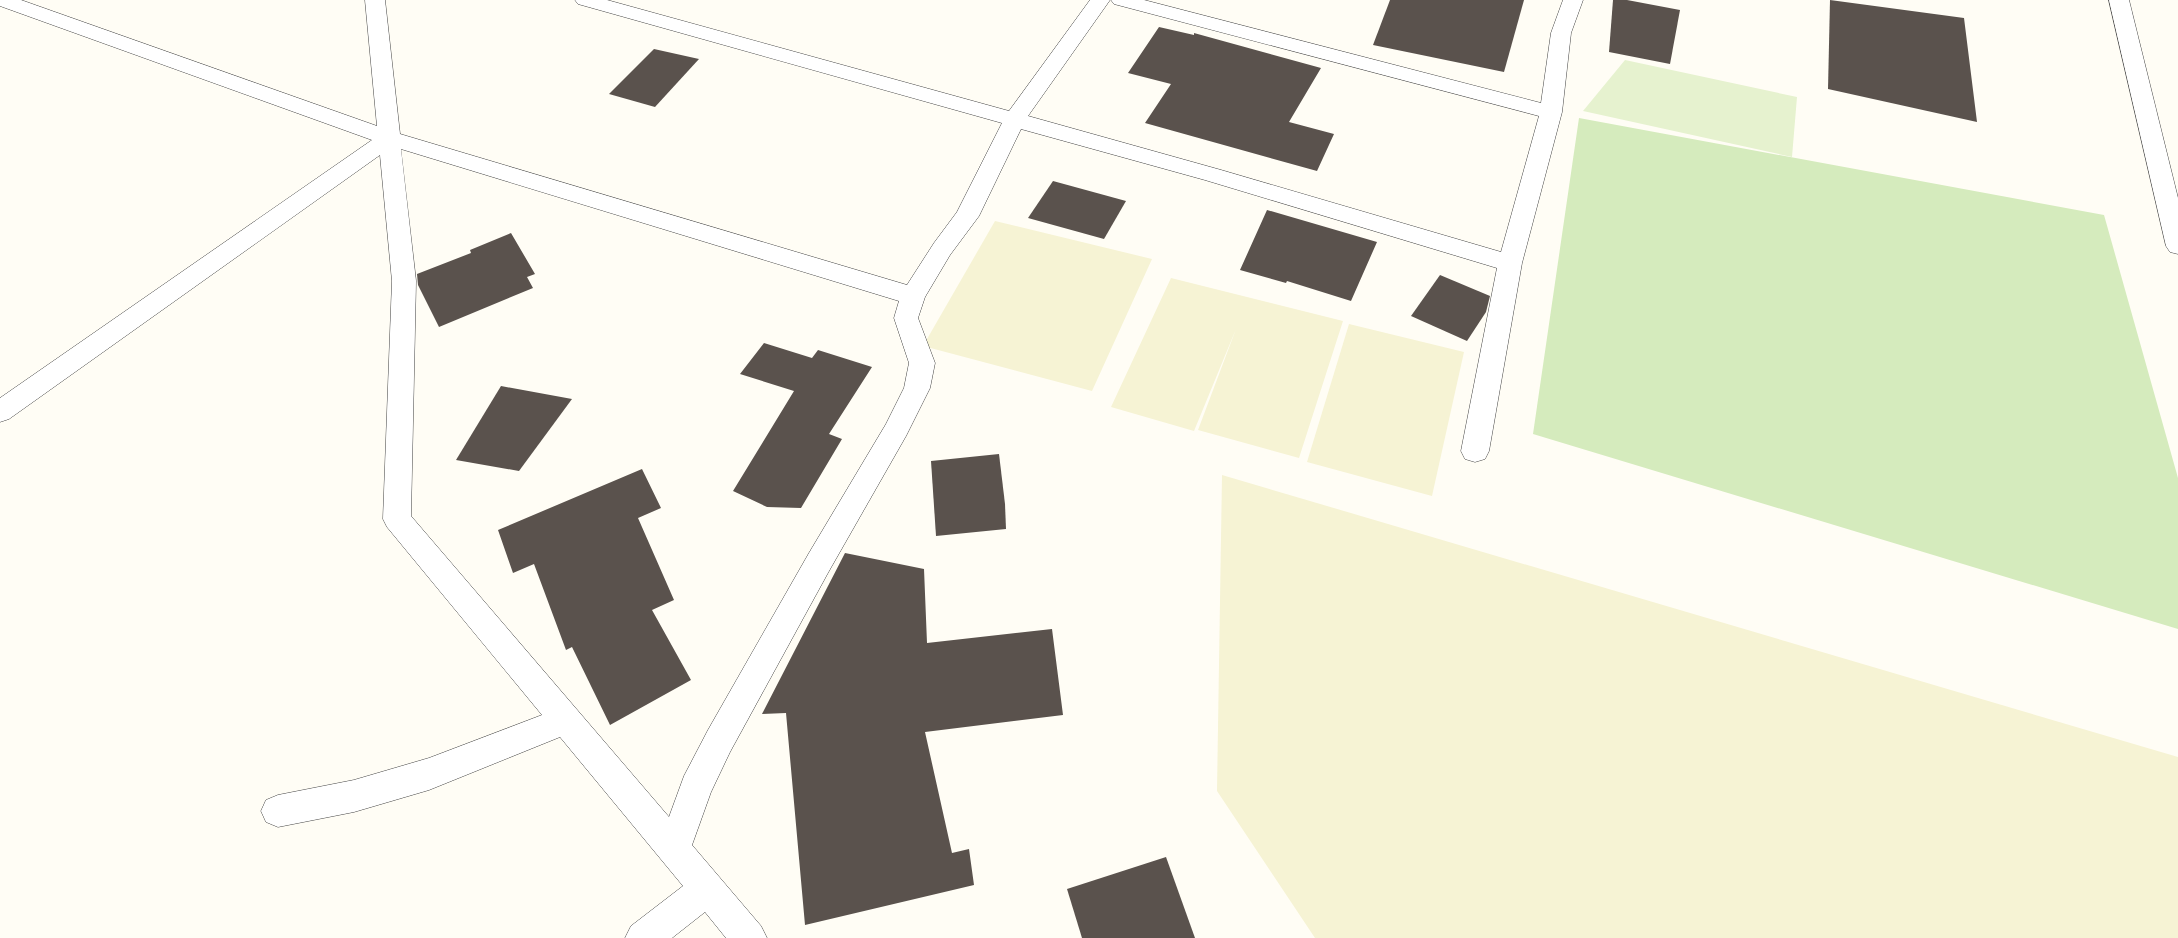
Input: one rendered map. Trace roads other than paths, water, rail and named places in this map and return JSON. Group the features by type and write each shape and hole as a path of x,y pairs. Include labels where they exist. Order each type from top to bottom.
{"street":[{"path":"2,0 389,138 913,296"},
{"path":"585,0 1213,175 1510,263"},
{"path":"674,849 696,787 720,741 819,562 897,429 917,388 922,364 906,318 913,296 942,249 967,216 1015,119 1100,0"},
{"path":"1121,0 1551,112"},
{"path":"1475,451 1510,263 1551,112 1561,33 1573,0"},
{"path":"2119,0 2178,246"},
{"path":"377,1 404,281 397,519 749,938"},
{"path":"0,412 389,138"},
{"path":"278,811 354,796 429,774 566,720"},
{"path":"642,938 708,888"}]}
